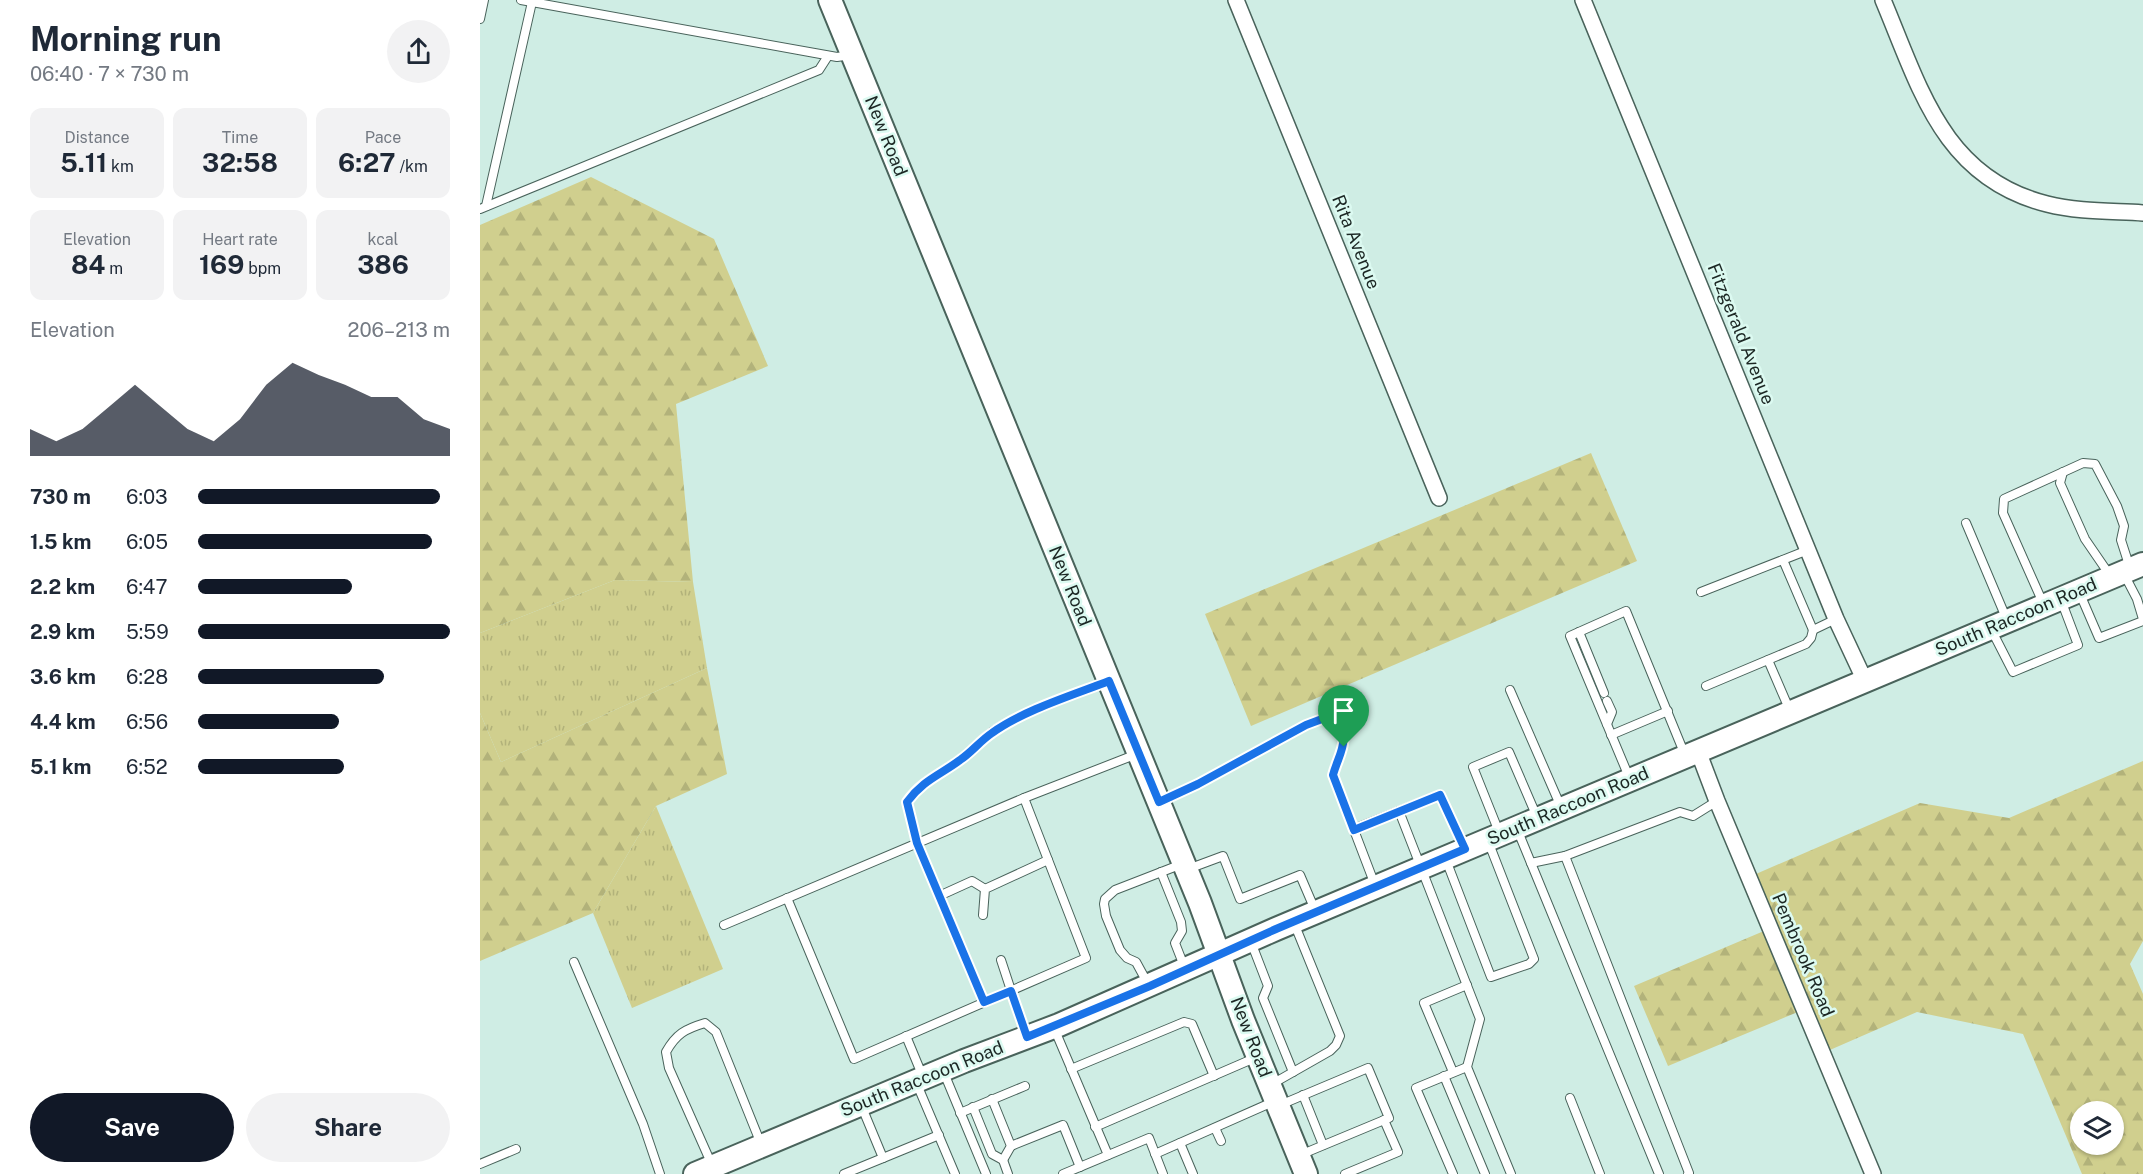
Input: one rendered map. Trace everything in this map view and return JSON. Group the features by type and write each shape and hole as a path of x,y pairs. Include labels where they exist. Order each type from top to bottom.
{"street":[{"name":"New Road","path":"830,0 1185,866 1302,1165"},
{"name":"Rita Avenue","path":"1236,0 1439,498"},
{"name":"Fitzgerald Avenue","path":"1583,0 1836,619 1864,681"},
{"path":"1883,0 1934,118 1950,142 1972,165 2010,190 2048,205 2143,213"},
{"name":"South Raccoon Road","path":"707,1171 927,1076 1150,986 1293,921 2127,571"},
{"name":"Pembrook Road","path":"1692,754 1717,801 1873,1174"}],"lane":[{"path":"480,19 484,0"},
{"path":"521,0 546,2 828,56 853,55"},
{"path":"483,208 532,2"},
{"path":"483,208 819,70 828,56"},
{"path":"2083,463 2095,464 2117,506 2124,526 2121,540 2127,571 2143,620 2099,638 2061,599 2003,513 2004,499 2063,472 2083,463"},
{"path":"2063,472 2060,483 2085,539 2127,571"},
{"path":"1966,523 2013,672 2078,645 2061,599"},
{"path":"1701,592 1808,550"},
{"path":"1706,686 1806,644 1811,638 1813,630 1783,560"},
{"path":"1631,779 1570,636 1626,611 1668,711 1692,754"},
{"path":"1813,630 1836,619"},
{"path":"1579,632 1612,712 1607,724"},
{"path":"1768,660 1790,712"},
{"path":"984,1002 917,843 907,802 916,788 964,758 993,732 1046,705 1109,681"},
{"path":"1510,690 1562,809"},
{"path":"1611,735 1668,711"},
{"path":"1159,802 1198,784 1306,725 1322,719 1335,719 1343,729 1344,747 1333,775 1376,887"},
{"path":"1354,830 1440,795 1491,977 1529,964 1534,959 1501,834 1473,767 1509,752 1538,819"},
{"path":"724,925 1024,798 1139,753"},
{"path":"787,898 854,1059 1086,958 1024,798"},
{"path":"1531,863 1565,856 1680,812 1692,816 1717,801"},
{"path":"1399,812 1480,1019 1467,1067 1511,1174"},
{"path":"1501,834 1531,863 1659,1174"},
{"path":"1150,986 1136,962 1127,958 1120,950 1106,916 1104,904 1115,890 1161,872 1223,856 1240,899 1300,875 1316,912"},
{"path":"1565,856 1688,1174"},
{"path":"985,889 1048,860"},
{"path":"1161,872 1180,922 1182,931 1175,943 1186,970"},
{"path":"939,896 972,881 985,889"},
{"path":"983,915 985,889"},
{"path":"1274,1097 1293,1072 1330,1051 1340,1036 1293,921"},
{"path":"1250,940 1268,986 1263,998 1293,1072"},
{"path":"1001,960 1027,1037"},
{"path":"574,963 643,1124 660,1174"},
{"path":"1453,1072 1424,1003 1467,985"},
{"path":"1071,1069 1184,1022 1192,1024 1214,1076"},
{"path":"707,1171 669,1068 666,1052 674,1038 690,1027 705,1023 716,1032 762,1146"},
{"path":"1053,1027 1108,1155"},
{"path":"906,1036 927,1076 960,1113 986,1174"},
{"path":"1095,1127 1258,1057"},
{"path":"1453,1174 1416,1088 1467,1067"},
{"path":"1155,1154 1215,1128 1274,1097 1303,1095 1368,1068 1389,1118 1323,1145 1302,1165"},
{"path":"1316,1090 1322,1092 1366,1073 1384,1115 1334,1136 1332,1142"},
{"path":"927,1076 939,1135 955,1174"},
{"path":"1444,1076 1485,1174"},
{"path":"960,1113 1024,1086"},
{"path":"1303,1095 1323,1145"},
{"path":"1570,1098 1600,1174"},
{"path":"992,1100 1011,1146"},
{"path":"860,1104 883,1158"},
{"path":"973,1107 992,1154 1003,1160 1008,1174"},
{"path":"1345,1174 1398,1152 1384,1120"},
{"path":"1003,1160 1011,1146 1063,1125 1080,1167"},
{"path":"1215,1128 1221,1141"},
{"path":"844,1174 939,1135"},
{"path":"1063,1174 1149,1138 1163,1174"},
{"path":"1180,1143 1193,1174"},
{"path":"480,1164 516,1149"}],"green space":[{"path":"591,177 714,239 768,366 676,404 693,582 615,580 480,633 480,225"},
{"path":"1591,453 1637,561 1251,726 1205,614"},
{"path":"615,580 693,582 707,668 501,762 480,713 480,633"},
{"path":"707,668 727,774 656,806 593,913 480,961 480,713 501,762"},
{"path":"2143,761 2143,941 2130,964 2143,994 2143,1174 2082,1174 2074,1155 2124,1155 2124,1101 2070,1101 2070,1146 2023,1034 1917,1012 1823,1053 1805,1009 1668,1066 1634,986 1771,928 1749,877 1920,803 2009,818"},
{"path":"656,806 723,969 632,1008 593,913"}],"route":[{"path":"1109,681 1159,802 1198,784 1306,725 1322,719 1335,719 1343,729 1344,747 1338,757 1333,775 1354,830 1440,795 1465,849 1027,1037 1011,991 984,1002 917,843 907,802 916,788 964,758 973,747 993,732 1046,705 1109,681"}]}
